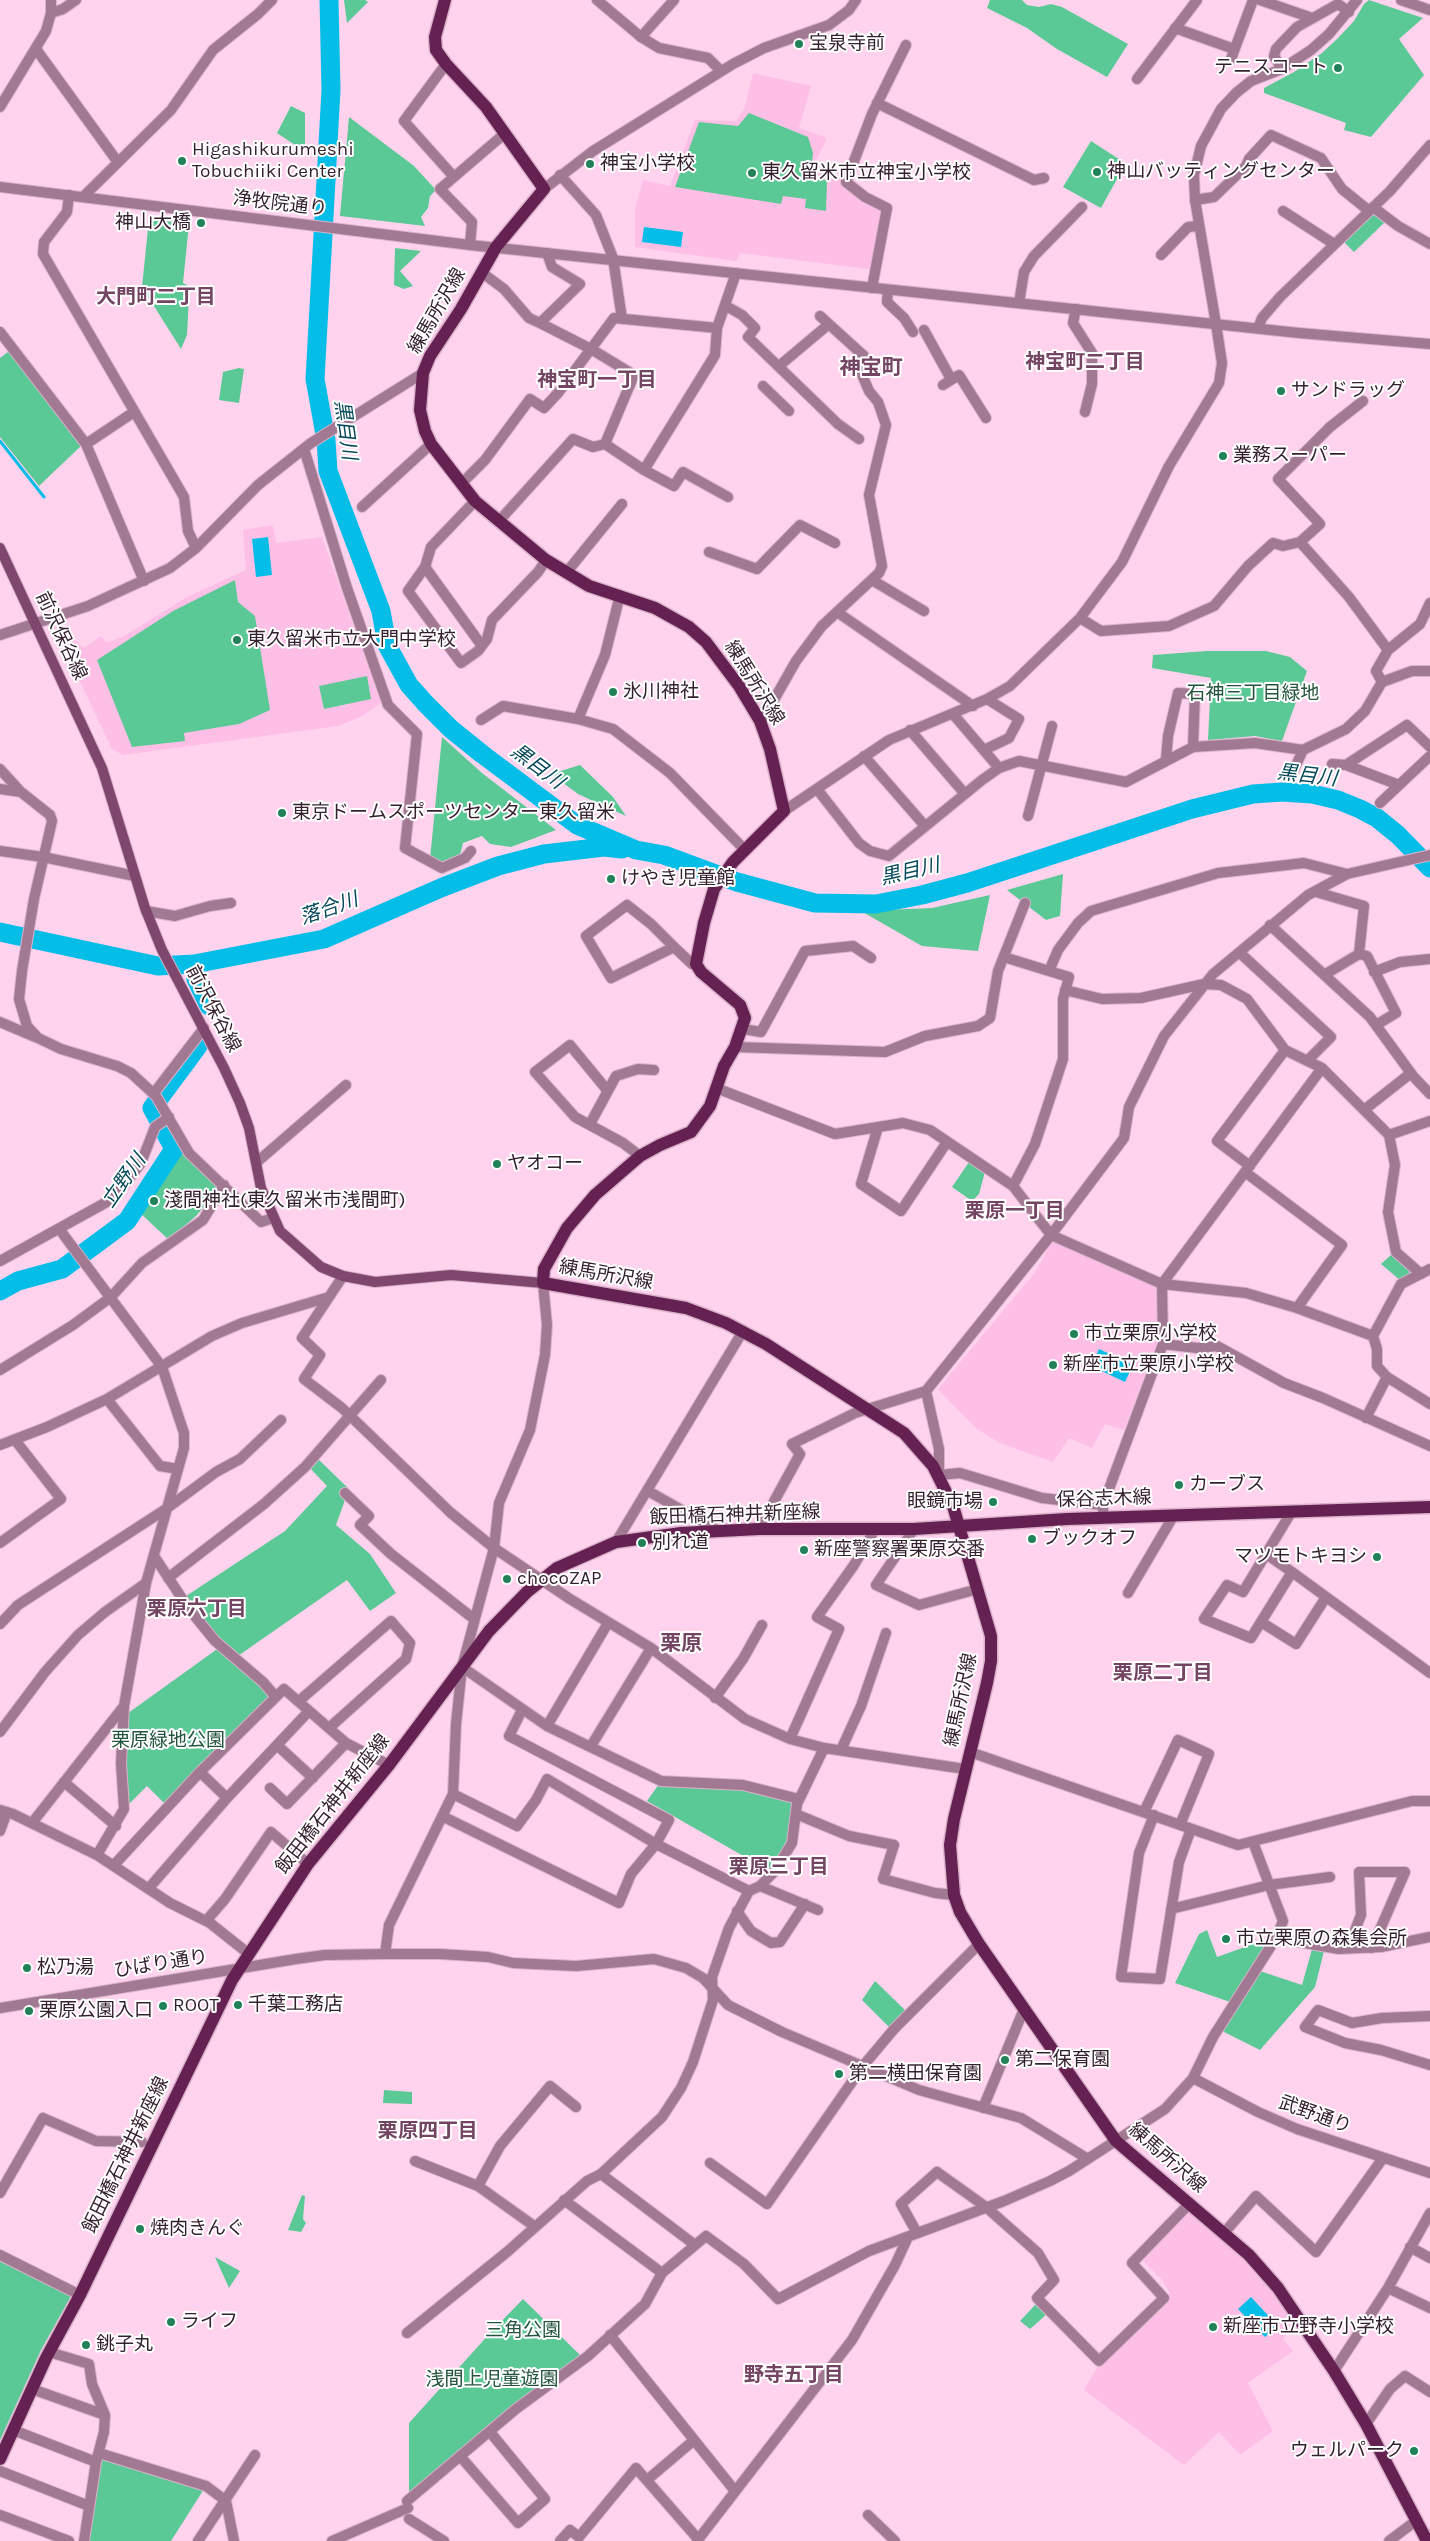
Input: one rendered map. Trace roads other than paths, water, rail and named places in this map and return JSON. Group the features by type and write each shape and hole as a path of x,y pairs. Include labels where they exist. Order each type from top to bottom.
{"main road":[{"path":"445,0 435,37 436,50 446,64 486,107 503,134 544,189"},
{"name":"練馬所沢線","path":"544,189 496,247 461,309 430,356 423,373 420,412 431,444 475,501 546,560 589,586 655,608 688,628 706,642 739,686 760,721 770,749 784,811"},
{"name":"前沢保谷線","path":"0,548 102,768 146,911 162,950 204,1028 240,1103 257,1162 261,1188 280,1230 295,1246 321,1267 343,1276 375,1282 451,1276 543,1283"},
{"path":"743,1029 745,1018 740,1005 701,972 696,964 704,923 714,889 744,849 784,811"},
{"name":"練馬所沢線","path":"743,1029 724,1066 710,1106 690,1132 640,1156 595,1195 567,1228 544,1269 543,1283 686,1308 743,1331 904,1433 939,1475 948,1492 990,1629 991,1661 965,1769 950,1845 954,1895 960,1912 979,1944 1116,2141 1190,2203 1265,2271 1334,2371 1366,2424 1428,2541"},
{"name":"保谷志木線","path":"959,1526 1103,1511 1174,1515 1430,1507"},
{"name":"飯田橋石神井新座線","path":"0,2459 49,2352 80,2295 225,1992 238,1970 273,1914 308,1864 389,1765 489,1631 540,1579 575,1558 616,1542 652,1535 759,1529 874,1531 959,1526"}],"street":[{"path":"0,107 46,31 51,13 50,0"},
{"path":"51,13 63,9 76,0"},
{"path":"83,197 117,161 171,110 213,50 258,14 272,0"},
{"path":"597,0 640,37 659,48 708,58 721,71"},
{"path":"640,37 674,0"},
{"path":"544,189 593,151 721,71 764,48 829,25 849,10 856,0"},
{"path":"1137,79 1197,0"},
{"path":"1175,28 1232,54 1253,0"},
{"path":"1260,0 1312,18"},
{"path":"784,811 864,756 910,730 987,700 1010,686 1080,618 1122,562 1169,466 1219,383 1222,363 1195,200 1194,175 1201,146 1221,109 1236,93 1251,81 1282,68 1311,50 1330,34 1357,0"},
{"path":"1401,0 1430,10"},
{"path":"1282,68 1274,56 1276,49 1298,27 1338,4 1349,12"},
{"path":"872,288 887,208 846,182 877,103 906,45"},
{"path":"36,49 117,161"},
{"path":"446,64 404,121 454,177"},
{"path":"877,103 1034,180 1044,178"},
{"path":"470,245 472,222 440,189 503,134"},
{"path":"1195,200 1214,197 1246,166 1249,159 1271,135 1321,158 1342,189 1398,226 1430,244"},
{"path":"1258,328 1262,318 1280,296 1390,191 1430,145"},
{"path":"560,175 596,215 613,258 622,319"},
{"name":"浄牧院通り","path":"0,187 470,245 613,258 888,290 1216,324 1430,344"},
{"path":"69,195 67,212 44,242 43,254 184,497 188,531 196,548"},
{"path":"1020,303 1024,272 1034,256 1082,207"},
{"path":"1283,210 1334,244"},
{"path":"1161,255 1188,227 1199,226"},
{"path":"540,323 580,284 552,267 547,253"},
{"path":"481,272 504,289 529,318 591,349 634,375 605,444"},
{"path":"644,470 715,355 717,328 736,273"},
{"path":"888,290 887,302 918,331 947,382 959,375 986,418"},
{"path":"726,306 742,315 755,328 748,337 838,424 859,439"},
{"path":"1076,309 1073,322 1092,353 1092,384 1085,412"},
{"path":"760,721 763,719 796,660 822,626 872,580 882,566 869,496 886,425 878,402 868,391 863,376 861,368 864,356 820,316"},
{"path":"461,484 485,460 530,398 544,408 558,393 614,318 717,328"},
{"path":"779,366 829,324"},
{"path":"0,332 86,444 144,581"},
{"path":"0,635 88,606 177,564 196,548 254,489 315,440 423,373"},
{"path":"763,386 789,411"},
{"path":"1080,618 1102,631 1169,626 1214,606 1248,566 1273,542 1283,546 1300,542 1320,524 1278,479 1330,427 1362,401"},
{"path":"86,444 134,412"},
{"path":"499,521 572,439 593,447 605,444 644,470 674,486 683,472 728,497"},
{"path":"362,507 431,444"},
{"path":"304,449 332,543 388,705 417,734 405,848 442,868 465,858 471,851"},
{"path":"475,501 431,547 425,567 408,591 461,663 482,646 487,639 492,620 538,572 546,560"},
{"path":"566,573 622,504"},
{"path":"709,552 757,569 800,525 836,542"},
{"path":"1300,542 1349,597 1388,650"},
{"path":"425,567 482,646"},
{"path":"872,580 924,611"},
{"path":"578,719 604,655 620,595"},
{"path":"1382,682 1376,671 1388,650 1420,624 1430,603"},
{"path":"837,612 973,706"},
{"path":"817,789 859,843 870,851 889,856 998,768 1019,761 1126,782 1193,747 1255,743 1303,750 1346,729 1365,711 1382,682 1412,671 1430,671"},
{"path":"1166,760 1168,736 1178,692 1194,694 1193,747"},
{"path":"984,750 1009,738 1019,719 987,700"},
{"path":"482,720 503,706 578,719 613,729 670,773 744,849"},
{"path":"953,714 998,768"},
{"path":"1346,765 1407,725 1430,747"},
{"path":"1028,816 1043,767 1052,726"},
{"path":"910,730 964,794"},
{"path":"1291,776 1303,750"},
{"path":"864,756 925,826"},
{"path":"1380,803 1430,756"},
{"path":"1332,764 1346,765 1399,785"},
{"path":"0,769 21,792 50,815 52,821 29,929 19,999 27,1026 38,1038"},
{"path":"0,789 21,792"},
{"path":"0,851 43,857 135,876"},
{"path":"759,1529 800,1454 792,1444 855,1413 926,1391 1051,1235 1124,1138 1129,1107 1164,1036 1204,984 1270,925 1308,895 1347,874 1430,856"},
{"path":"1049,971 1058,950 1078,923 1091,911 1218,873 1304,863 1347,874"},
{"path":"1316,892 1364,906 1359,954"},
{"path":"146,911 175,916 210,906 231,903"},
{"path":"735,1047 885,1052 925,1036 978,1026 990,1018 998,971 1025,903"},
{"path":"674,947 611,978 586,936 627,905 674,947 692,964 696,964"},
{"path":"1270,925 1376,1025 1411,1073 1430,1094"},
{"path":"743,1029 761,1032 805,951 853,946 871,958"},
{"path":"1240,953 1330,1037 1307,1062"},
{"path":"1324,975 1359,954 1367,956 1396,1013 1376,1025"},
{"path":"1004,957 1069,977 1063,999 1063,1059 1035,1144 1013,1186"},
{"path":"1374,972 1400,962 1430,959"},
{"path":"1065,990 1102,999 1141,998 1204,984 1221,985 1247,999 1285,1050 1322,1068 1389,1135 1395,1165 1388,1212 1396,1252 1426,1272"},
{"path":"0,1022 61,1049 117,1066 131,1073 155,1094 188,1153 261,1222 273,1218"},
{"path":"155,1094 204,1028"},
{"path":"607,1090 570,1045 535,1072 575,1117 623,1143 640,1156"},
{"path":"1285,1050 1217,1141 1247,1169 1342,1245 1297,1308"},
{"path":"926,1391 938,1449 939,1475 960,1473 1042,1498 1103,1511 1163,1344 1162,1284 1322,1068"},
{"path":"590,1124 616,1076 638,1069 654,1070"},
{"path":"1364,1110 1411,1073"},
{"path":"257,1162 346,1086"},
{"path":"716,1088 835,1134 903,1123 930,1130 1013,1186 1051,1235 1162,1284 1246,1293 1297,1308 1373,1336"},
{"path":"0,1261 60,1230 114,1198 141,1163 155,1127 166,1115"},
{"path":"1389,1135 1430,1121"},
{"path":"878,1127 861,1184 902,1210 947,1142"},
{"path":"0,1370 74,1325 111,1297 142,1263 203,1220 224,1185"},
{"path":"60,1230 162,1367 184,1433 184,1448 146,1583 124,1706 121,1763 124,1809 116,1826 97,1855"},
{"path":"1426,1272 1401,1284 1373,1336 1377,1349 1377,1366 1387,1377 1430,1404"},
{"path":"343,1276 302,1338 320,1355 304,1379 351,1416 451,1513 494,1548 608,1623 651,1648 745,1719 790,1739 824,1748 965,1769"},
{"path":"385,1954 389,1925 444,1818 453,1794 456,1724 462,1667 494,1548 499,1503 530,1430 545,1355 547,1325 543,1283"},
{"path":"0,1444 15,1440 107,1399 212,1336 242,1323 329,1297"},
{"path":"616,1542 743,1331"},
{"path":"1163,1344 1198,1348 1216,1346 1284,1383 1323,1398 1430,1446"},
{"path":"1366,1418 1387,1377"},
{"path":"168,1578 264,1504 305,1467 381,1380"},
{"path":"107,1399 160,1466 178,1470"},
{"path":"0,1624 18,1605 166,1509 216,1472 240,1459 281,1420"},
{"path":"0,1543 61,1499 15,1440"},
{"path":"648,1491 719,1531"},
{"path":"346,1494 369,1516 360,1525 392,1554 474,1620"},
{"path":"1292,1511 1243,1592 1227,1585 1204,1619 1251,1638 1292,1572"},
{"path":"1128,1592 1174,1515"},
{"path":"914,1529 876,1585 919,1605 978,1590"},
{"path":"790,1739 839,1629 817,1618 854,1565 874,1531"},
{"path":"1266,1554 1430,1673"},
{"path":"154,1556 215,1641 263,1682 276,1697"},
{"path":"0,1732 45,1672 78,1635 105,1612 146,1583"},
{"path":"1261,1622 1296,1644 1326,1597"},
{"path":"299,1702 391,1621 410,1642 406,1659 328,1728"},
{"path":"547,1726 608,1623"},
{"path":"715,1698 743,1660 762,1625"},
{"path":"841,1750 861,1706 886,1633"},
{"path":"591,1746 651,1648"},
{"path":"462,1667 547,1726 661,1781 743,1785 799,1799"},
{"path":"114,1865 200,1772 284,1689 346,1744 389,1765"},
{"path":"32,1823 124,1706"},
{"path":"444,1818 619,1903 637,1866 656,1844 669,1820 509,1736 522,1710"},
{"path":"149,1888 227,1798 309,1711"},
{"path":"1180,1824 1209,1754 1178,1740 1149,1814 1140,1853 1121,1977 1160,1979 1179,1862 1191,1828"},
{"path":"270,1788 288,1804 346,1744"},
{"path":"278,1746 313,1778"},
{"path":"406,2333 507,2252 534,2226 587,2181 601,2174 653,2128 681,2088 693,2062 713,2000 712,1978 737,1911 749,1891 760,1886 775,1871 792,1843 799,1799 824,1748"},
{"path":"970,1752 1180,1824 1238,1846 1412,1801 1430,1802"},
{"path":"200,1772 227,1798"},
{"path":"453,1794 518,1826 536,1800 547,1779 656,1844 749,1891"},
{"path":"64,1782 116,1826"},
{"path":"0,1831 4,1811 97,1855 170,1903 206,1921 249,1954"},
{"path":"796,1814 849,1836 894,1845 883,1879 935,1893 954,1895"},
{"path":"206,1921 224,1899 271,1832 308,1864"},
{"path":"332,2541 408,2504 460,2456 516,2409 588,2356 645,2304 662,2273 706,2236 744,2264 778,2299 869,2251 1050,2181 1166,2109 1193,2078 1213,2037 1276,1938 1283,1921 1253,1842"},
{"path":"1348,1948 1360,1916 1359,1872 1405,1872 1372,1948"},
{"path":"1171,1909 1269,1885 1330,1878"},
{"path":"760,1886 818,1910"},
{"path":"737,1911 751,1932 771,1943 780,1942 805,1904"},
{"path":"1276,1938 1348,1948 1372,1948 1430,1937"},
{"path":"710,2163 767,2204 863,2066 894,2029 979,1944"},
{"name":"ひばり通り","path":"0,2008 325,1955 440,1954 488,1957 514,1963 576,1966 654,1959 686,1968 703,1978 728,2005 782,2032 919,2090 1021,2118 1088,2159"},
{"path":"983,2108 1024,2009"},
{"path":"1430,2016 1382,2018 1352,2023 1318,2010 1305,2027 1345,2043 1381,2050 1430,2066"},
{"name":"武野通り","path":"1193,2078 1281,2122 1383,2158 1429,2170"},
{"path":"478,2186 500,2146 550,2086 576,2108"},
{"path":"0,2193 42,2118 96,2141 142,2142"},
{"path":"1224,2233 1256,2196 1316,2252 1383,2158"},
{"path":"415,2160 478,2186 534,2226"},
{"path":"560,2541 570,2530 578,2538 636,2468 697,2540 852,2340 912,2235 901,2204 937,2172 986,2207 1038,2253 1054,2280 1037,2298 1099,2361 1164,2298 1132,2263 1190,2203"},
{"path":"601,2174 696,2245"},
{"path":"564,2200 662,2273"},
{"path":"1334,2371 1388,2288 1430,2215"},
{"path":"1410,2248 1430,2258"},
{"path":"0,2255 80,2295"},
{"path":"1388,2288 1430,2308"},
{"path":"610,2336 735,2491"},
{"path":"49,2352 89,2364 94,2390 104,2415 104,2432 97,2457 84,2541"},
{"path":"1366,2424 1390,2389 1405,2376 1430,2392"},
{"path":"32,2389 104,2415"},
{"path":"13,2430 97,2457 206,2486 226,2501 234,2541"},
{"path":"460,2456 518,2523 545,2499 490,2432"},
{"path":"647,2480 693,2441"},
{"path":"198,2541 255,2455"},
{"path":"0,2471 89,2506"},
{"path":"0,2515 69,2541"},
{"path":"868,2515 895,2541"},
{"path":"409,2519 444,2541"},
{"path":"1390,2541 1417,2520"}],"water":[{"path":"644,227 683,232 681,247 642,242"},
{"path":"268,537 272,575 256,577 252,539"},
{"path":"1099,1349 1133,1365 1125,1382 1091,1366"},
{"path":"1251,2297 1277,2325 1265,2337 1238,2309"}],"waterway":[{"name":"黒目川","path":"329,0 331,90 315,379 326,440 328,471 381,611 387,645 409,685 451,729 482,754 577,825 636,850 664,855 737,882 815,903 876,904 922,895 967,883 1192,809 1253,794 1282,792 1312,794 1338,800 1360,809 1377,818 1398,835 1430,868"},
{"path":"0,441 44,497"},
{"name":"落合川","path":"0,932 158,966 194,964 324,939 443,887 498,866 544,854 604,847 622,849"},
{"name":"立野川","path":"194,964 196,979 209,1006"},
{"name":"立野川","path":"0,1291 18,1281 62,1269 127,1221 174,1149 152,1108 198,1046"}],"place":[{"name":"宝泉寺前","path":"799,44"},
{"name":"テニスコート","path":"1338,68"},
{"name":"Higashikurumeshi Tobuchiiki Center","path":"182,161"},
{"name":"神宝小学校","path":"590,164"},
{"name":"神山バッティングセンター","path":"1097,172"},
{"name":"東久留米市立神宝小学校","path":"752,173"},
{"name":"神山大橋","path":"201,223"},
{"name":"サンドラッグ","path":"1281,391"},
{"name":"業務スーパー","path":"1223,456"},
{"name":"東久留米市立大門中学校","path":"237,640"},
{"name":"氷川神社","path":"613,692"},
{"name":"東京ドームスポーツセンター東久留米","path":"282,813"},
{"name":"けやき児童館","path":"611,879"},
{"name":"ヤオコー","path":"497,1164"},
{"name":"淺間神社(東久留米市浅間町)","path":"154,1201"},
{"name":"市立栗原小学校","path":"1074,1334"},
{"name":"新座市立栗原小学校","path":"1053,1365"},
{"name":"カーブス","path":"1179,1485"},
{"name":"眼鏡市場","path":"993,1502"},
{"name":"ブックオフ","path":"1032,1539"},
{"name":"別れ道","path":"642,1543"},
{"name":"新座警察署栗原交番","path":"804,1550"},
{"name":"マツモトキヨシ","path":"1377,1557"},
{"name":"chocoZAP","path":"507,1579"},
{"name":"市立栗原の森集会所","path":"1226,1939"},
{"name":"松乃湯","path":"27,1968"},
{"name":"千葉工務店","path":"238,2005"},
{"name":"ROOT","path":"163,2006"},
{"name":"栗原公園入口","path":"29,2011"},
{"name":"第二保育園","path":"1005,2060"},
{"name":"第二横田保育園","path":"839,2074"},
{"name":"焼肉きんぐ","path":"140,2229"},
{"name":"ライフ","path":"171,2322"},
{"name":"新座市立野寺小学校","path":"1213,2327"},
{"name":"銚子丸","path":"86,2345"},
{"name":"ウェルパーク","path":"1414,2451"}],"district":[{"name":"大門町二丁目","path":"156,297"},
{"name":"神宝町二丁目","path":"1085,362"},
{"name":"神宝町","path":"871,368"},
{"name":"神宝町一丁目","path":"597,380"},
{"name":"栗原一丁目","path":"1015,1211"},
{"name":"栗原六丁目","path":"197,1609"},
{"name":"栗原","path":"681,1644"},
{"name":"栗原二丁目","path":"1163,1673"},
{"name":"栗原三丁目","path":"779,1867"},
{"name":"栗原四丁目","path":"428,2131"},
{"name":"野寺五丁目","path":"794,2375"}],"park label":[{"name":"石神三丁目緑地","path":"1253,694"},
{"name":"栗原緑地公園","path":"168,1741"},
{"name":"三角公園","path":"523,2331"},
{"name":"浅間上児童遊園","path":"492,2380"}]}
